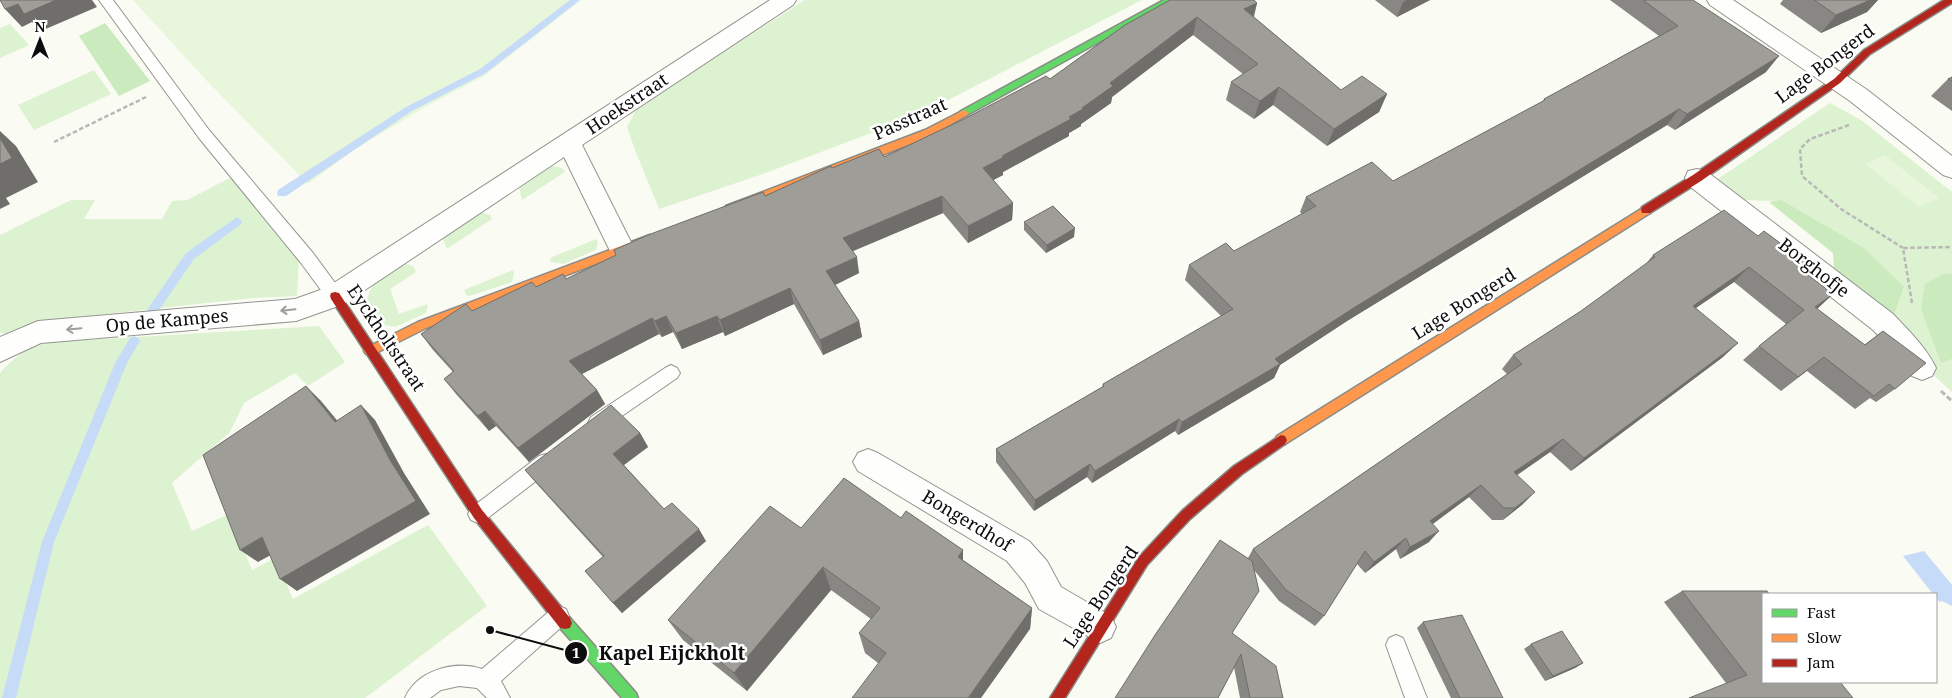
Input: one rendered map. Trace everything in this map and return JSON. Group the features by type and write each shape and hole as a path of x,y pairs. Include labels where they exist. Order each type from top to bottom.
{"street":[{"name":"Hoekstraat","path":"622,250 569,142 784,0"},
{"name":"Passtraat","path":"715,214 928,133 1171,0"},
{"path":"1718,0 1837,81 1952,169"},
{"name":"Lage Bongerd","path":"1057,698 1142,561 1186,515 1238,470 1289,435 1697,178 1837,81 1866,52 1950,0"},
{"name":"Op de Kampes","path":"0,350 38,332 296,310 335,296 569,142"},
{"name":"Borghofje","path":"1697,178 1883,322 1905,345 1922,368"},
{"path":"370,350 422,325 659,236"},
{"name":"Eyckholtstraat","path":"335,296 478,514 559,616 631,698"},
{"name":"Bongerdhof","path":"868,462 1018,551 1036,572 1050,598 1100,627"}],"lane":[{"name":"Eyckholtstraat","path":"106,0 204,134 307,258 335,296"},
{"path":"583,433 671,373"},
{"path":"478,514 561,451"},
{"path":"485,681 559,616"},
{"path":"1396,645 1416,698"},
{"path":"416,698 419,693 441,679 465,675 476,676 485,681 499,698"}],"path":[{"path":"54,142 169,86"},
{"path":"1882,114 1810,139 1800,149 1802,176 1841,209 1903,248 1952,247"},
{"path":"1903,248 1914,318 1905,345"}],"green space":[{"path":"133,0 581,0 484,76 427,106 355,149 308,184 206,80"},
{"path":"805,0 1142,0 919,115 760,175 659,209 627,127 636,110 645,102"},
{"path":"105,23 150,81 119,96 79,36"},
{"path":"10,24 29,45 0,58 0,28"},
{"path":"94,70 111,94 34,130 18,105"},
{"path":"1830,103 1861,120 1952,192 1952,273 1943,274 1940,363 1952,359 1952,392 1926,368 1893,318 1904,287 1777,201 1742,200 1715,181"},
{"path":"1885,155 1939,198 1919,207 1865,164"},
{"path":"547,167 562,168 565,172 522,200 519,187"},
{"path":"230,178 243,190 299,259 297,296 253,298 41,321 5,334 0,332 0,235 71,200 95,200 84,219 162,219 172,201 187,200"},
{"path":"1781,200 1864,248 1904,287 1893,318 1834,270 1833,253 1769,202"},
{"path":"480,212 490,215 492,219 447,249 443,239 444,236"},
{"path":"596,239 598,242 596,250 563,264 551,262 550,258"},
{"path":"406,264 413,266 416,272 390,289 399,314 428,304 426,313 395,327 385,325 367,301 369,294 381,276 392,269"},
{"path":"513,270 512,282 470,296 466,295 464,290"},
{"path":"1952,273 1952,359 1941,363 1921,309 1925,284 1943,274"},
{"path":"319,326 345,362 308,386 295,373 244,403 230,432 172,483 192,531 229,514 252,570 275,558 293,599 428,525 487,606 365,698 0,698 0,373 29,349 50,342"}],"water":[{"path":"1924,551 1952,585 1952,606 1942,601 1939,602 1937,593 1932,593 1903,556"}],"building":[{"path":"0,0 56,0 24,14 18,4 5,9"},
{"path":"1170,0 1254,0 1257,3 1244,9 1341,90 1362,76 1387,94 1334,129 1279,87 1260,101 1231,82 1258,64 1197,17 1110,83 1113,86 1083,109 1069,117 1071,119 983,168 1013,203 968,226 942,196 843,238 857,257 826,271 859,321 820,340 790,288 720,320 717,316 676,333 666,316 655,321 652,318 569,361 597,390 518,448 485,411 478,416 444,379 454,371 421,334 466,304 472,311 532,282 536,287 563,274 566,279 616,255 614,250 648,235 763,192 765,196 831,166 832,168 879,149 884,157 964,119 1046,76 1050,79 1125,25"},
{"path":"1643,0 1693,0 1779,56 1687,114 1679,109 1355,307 1275,359 1280,364 1182,422 1179,419 1095,471 1090,464 1035,500 996,449 1104,386 1103,384 1233,309 1189,265 1226,243 1234,251 1316,206 1306,197 1372,162 1393,181 1678,26"},
{"path":"1814,0 1870,0 1836,15"},
{"path":"0,138 12,158 0,164"},
{"path":"1053,206 1075,228 1047,245 1024,222"},
{"path":"1724,210 1758,236 1764,231 1815,269 1807,274 1833,294 1815,307 1865,345 1883,331 1926,363 1895,389 1889,384 1874,396 1824,357 1798,377 1759,346 1804,310 1749,267 1693,306 1738,343 1584,458 1563,439 1514,472 1535,492 1515,508 1504,508 1481,485 1430,521 1439,531 1410,547 1406,538 1374,562 1365,551 1324,616 1286,590 1253,549 1522,364 1513,355 1581,311 1655,257 1653,255"},
{"path":"306,386 335,422 361,405 390,460 416,501 280,579 262,537 240,550 203,455"},
{"path":"611,405 640,433 613,454 664,509 672,503 699,529 613,603 585,571 604,556 525,470"},
{"path":"844,478 901,518 906,511 963,550 958,557 1032,608 968,698 852,698 886,653 859,633 880,608 823,567 734,673 668,620 770,506 801,528"},
{"path":"1220,540 1252,561 1259,591 1232,633 1276,666 1283,698 1250,698 1241,654 1218,698 1115,698 1155,635"},
{"path":"1682,591 1767,591 1768,593 1762,593 1762,683 1841,683 1853,698 1689,698 1747,675"},
{"path":"1462,615 1503,698 1460,698 1423,622"},
{"path":"1562,631 1583,663 1553,676 1531,644"}],"waterway":[{"path":"282,193 409,109 483,71 576,0"},
{"path":"151,313 190,256 237,221"},
{"path":"9,698 48,542 122,361 134,341"}],"traffic: fast":[{"path":"964,113 1171,0"},
{"path":"565,623 631,698"}],"traffic: slow":[{"path":"730,209 928,133 964,113"},
{"path":"1281,440 1646,210"},
{"path":"370,351 422,325 650,239"}],"traffic: jam":[{"path":"1646,210 1697,178 1837,81 1867,52 1950,0"},
{"path":"335,296 478,514 565,623"},
{"path":"1057,698 1143,561 1186,515 1238,470 1281,440"}],"place":[{"name":"Kapel Eijckholt","path":"490,630"}]}
